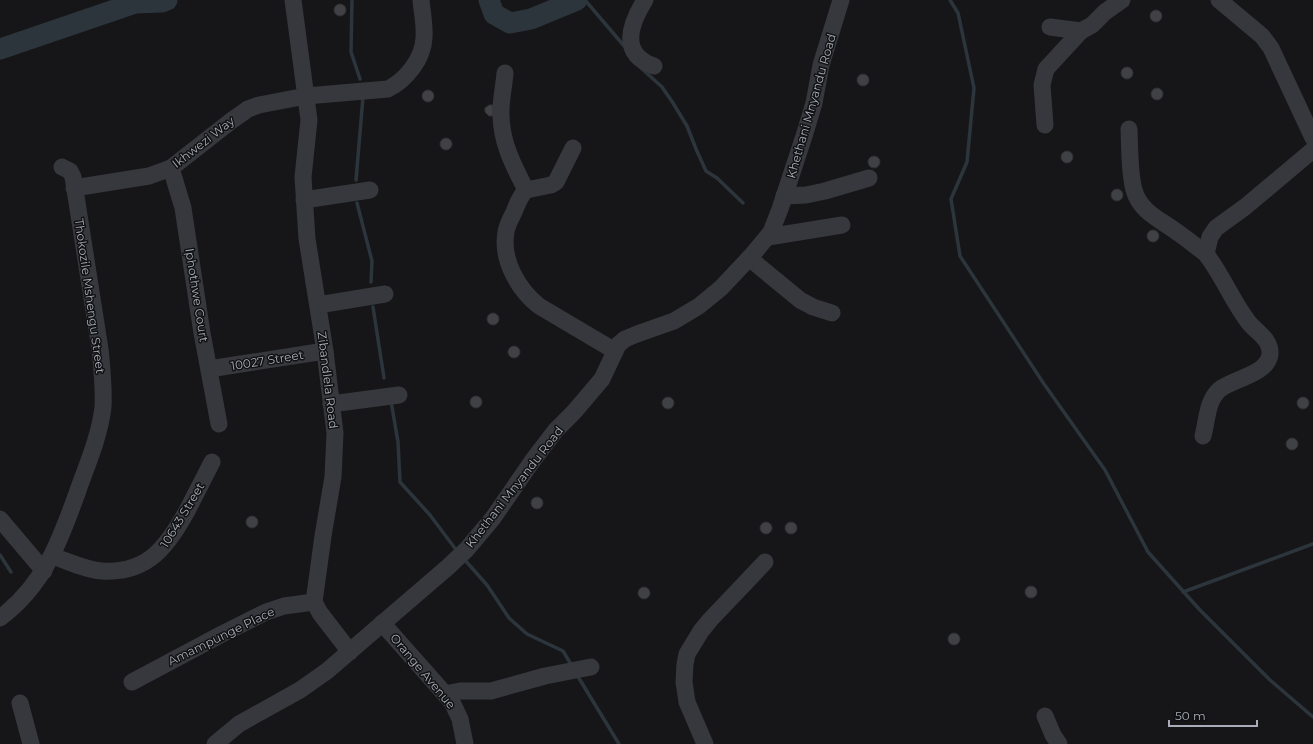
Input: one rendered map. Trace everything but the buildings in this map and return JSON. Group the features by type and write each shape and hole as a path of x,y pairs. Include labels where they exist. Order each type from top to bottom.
{"street":[{"name":"Zibandlela Road","path":"293,0 309,120 303,177 307,239 325,351 335,433 333,477 314,602"},
{"path":"306,96 388,89 396,85 408,73 422,50 424,37 421,0"},
{"path":"645,0 633,25 631,42 633,51 638,58 645,63 654,66"},
{"name":"Khethani Mnyandu Road","path":"215,744 239,724 306,686 327,671 448,567 467,549 493,518 533,460 556,430 574,412 602,379 607,372 618,345 625,340 674,321 694,309 716,293 768,237 774,225 808,125 814,103 821,65 841,0"},
{"path":"1045,125 1042,85 1046,69 1081,31 1092,25 1105,12 1122,0"},
{"path":"1219,0 1262,36 1272,48 1313,138"},
{"path":"1050,27 1081,31"},
{"path":"506,73 501,112 503,131 506,146 512,162 526,190"},
{"name":"Ikhwezi Way","path":"74,188 160,173 171,168 248,109 260,105 306,96"},
{"path":"1129,129 1131,175 1134,191 1139,202 1144,209 1153,216 1206,254 1251,324 1267,341 1270,354 1266,363 1255,373 1220,390 1211,401 1203,436"},
{"path":"573,148 556,182 551,185 526,190 519,200 506,232 507,253 512,271 529,297 539,306 615,351"},
{"path":"1206,254 1210,237 1216,228 1245,207 1313,150"},
{"name":"Thokozile Mshengu Street","path":"0,618 24,596 44,571 52,556 64,531 91,456 99,428 102,407 103,378 100,349 72,174 70,171 62,167"},
{"name":"Iphothwe Court","path":"171,168 183,208 202,333 219,424"},
{"path":"784,196 806,195 825,191 869,178"},
{"path":"304,200 370,190"},
{"path":"768,237 842,225"},
{"path":"749,258 800,300 813,307 832,313"},
{"path":"318,305 386,294"},
{"name":"10027 Street","path":"209,369 325,351"},
{"path":"331,404 399,395"},
{"name":"10643 Street","path":"52,556 101,571 128,569 147,561 161,551 167,543 182,520 212,462"},
{"path":"0,519 44,571"},
{"path":"705,744 687,702 684,682 687,654 701,631 710,620 765,562"},
{"path":"314,602 320,613 350,652"},
{"name":"Amampunge Place","path":"132,682 266,612 284,606 314,602"},
{"name":"Orange Avenue","path":"382,623 445,694 457,710 465,744"},
{"path":"445,694 460,691 491,691 545,676 591,667"},
{"path":"20,703 31,744"},
{"path":"1045,716 1053,735 1059,744"}],"waterway":[{"path":"0,49 135,3 162,2 167,0"},
{"path":"352,0 351,52 360,79"},
{"path":"489,0 494,14 510,23 531,19 577,0"},
{"path":"585,0 625,47"},
{"path":"950,0 958,13 974,88 967,162 951,199 960,256 1044,384 1105,470 1148,552 1199,609 1270,680 1313,717"},
{"path":"641,68 662,87 673,103 687,126 706,171 717,178 743,203"},
{"path":"356,180 363,97"},
{"path":"357,203 372,261 371,282"},
{"path":"373,307 384,378"},
{"path":"391,401 398,442 400,482 430,515 457,551"},
{"path":"1183,592 1313,544"},
{"path":"0,555 11,572"},
{"path":"464,559 487,585 509,618 527,634 563,651 572,666"},
{"path":"577,675 619,744"}]}
